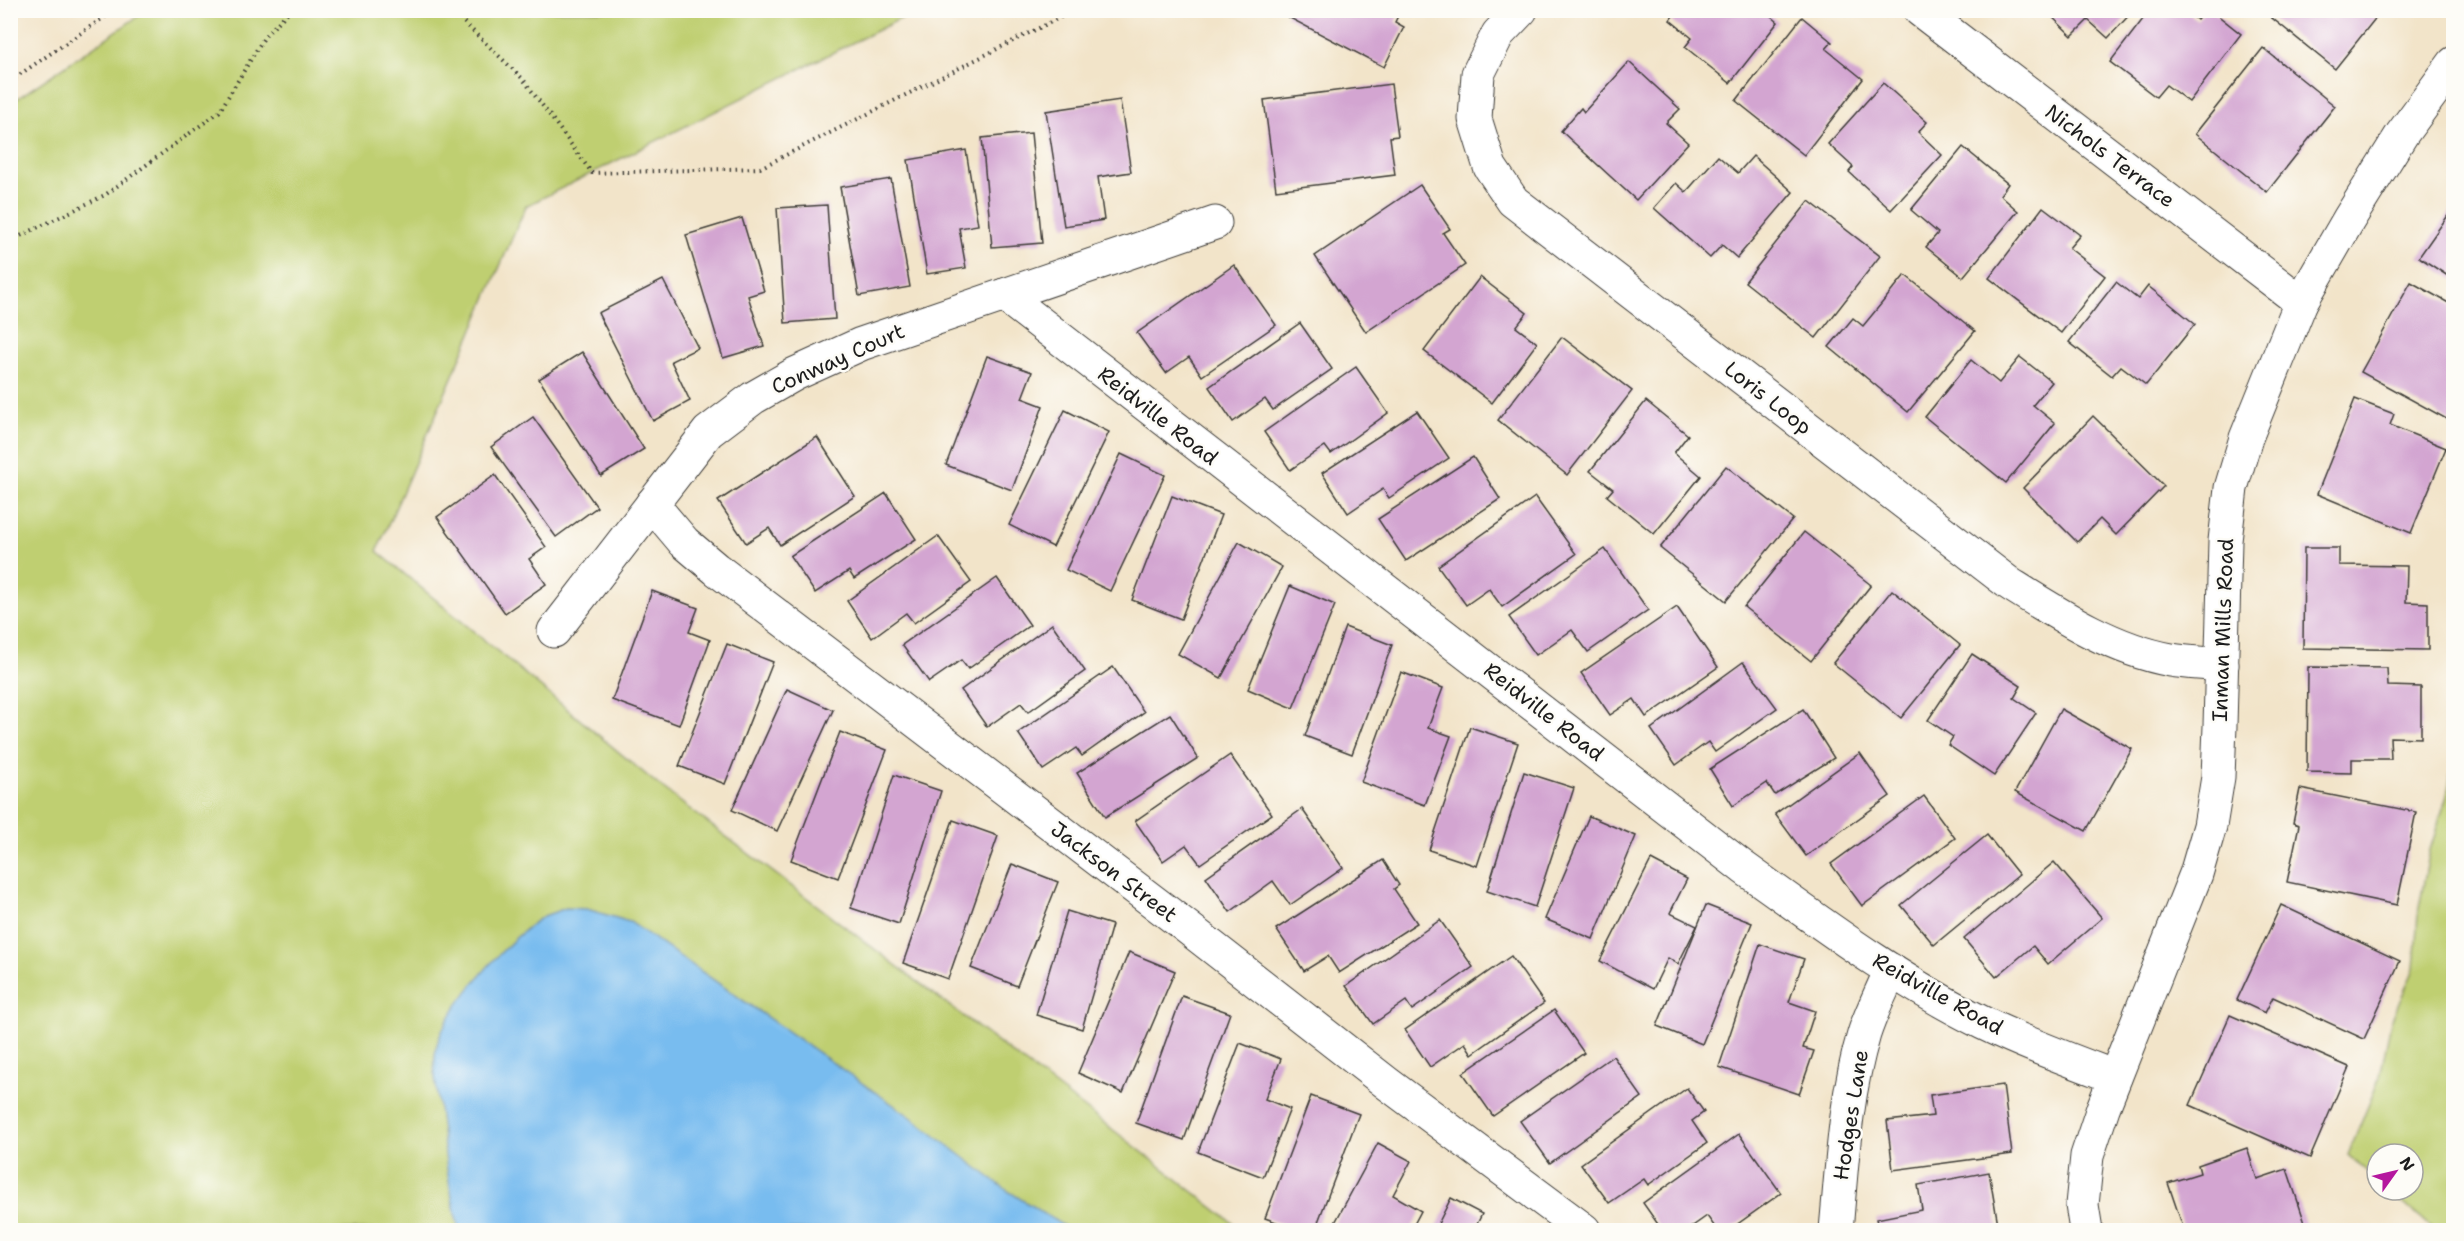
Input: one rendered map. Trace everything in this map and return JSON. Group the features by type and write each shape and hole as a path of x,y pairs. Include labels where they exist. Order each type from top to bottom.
{"street":[{"name":"Loris Loop","path":"1521,10 1498,34 1478,74 1476,118 1490,166 1513,201 2010,585 2079,627 2134,650 2172,660 2222,664"},
{"name":"Nichols Terrace","path":"1920,10 2301,302"},
{"name":"Inman Mills Road","path":"2086,1230 2082,1205 2087,1156 2115,1077 2196,874 2210,826 2218,777 2225,541 2232,488 2246,438 2301,302 2402,134 2454,63"},
{"name":"Conway Court","path":"554,631 708,432 753,398 795,374 861,344 1215,223"},
{"name":"Reidville Road","path":"1005,295 1744,868 1891,970 1983,1022 2057,1055 2115,1077"},
{"name":"Jackson Street","path":"652,504 684,542 716,569 1188,928 1388,1084 1584,1230"},
{"name":"Hodges Lane","path":"1836,1230 1845,1133 1853,1079 1865,1032 1891,970"}],"path":[{"path":"10,17 21,10"},
{"path":"10,81 115,10"},
{"path":"10,241 105,195 219,112 265,36 290,10"},
{"path":"451,10 523,79 592,173 760,168 1075,10"}],"green space":[{"path":"146,11 916,11 526,206 377,551 662,788 1242,1230 11,1230 11,103"},
{"path":"2453,752 2454,1230 2434,1230 2402,1202 2425,1202 2425,1142 2365,1142 2365,1170 2348,1155 2380,1077 2391,1021 2414,969 2418,913 2430,850 2449,789"}],"water":[{"path":"566,908 587,909 630,922 911,1117 1008,1191 1070,1230 459,1230 447,1169 436,1086 434,1063 441,1033 480,975 514,939 544,916"}],"building":[{"path":"1289,10 1401,10 1395,22 1404,27 1384,67 1286,16"},
{"path":"1677,10 1764,10 1778,22 1730,83 1685,47 1692,38 1670,20"},
{"path":"2045,10 2134,10 2108,38 2088,20 2072,36"},
{"path":"2150,10 2185,10 2197,20 2205,10 2211,10 2241,34 2189,102 2166,85 2156,97 2110,62"},
{"path":"2270,10 2382,10 2335,69 2267,14"},
{"path":"1802,17 1832,42 1826,49 1863,79 1804,155 1736,101"},
{"path":"2263,48 2335,106 2267,192 2195,134"},
{"path":"1629,62 1680,109 1666,123 1688,143 1636,200 1561,131 1581,108 1584,112"},
{"path":"1883,83 1927,122 1918,132 1942,155 1891,210 1849,172 1853,167 1828,144"},
{"path":"1391,84 1398,136 1390,137 1395,175 1276,190 1264,100"},
{"path":"1120,100 1131,172 1098,177 1104,220 1064,226 1046,111"},
{"path":"1031,133 1042,243 992,247 982,138"},
{"path":"1963,147 2008,184 2000,195 2018,211 1963,277 1926,247 1938,233 1911,210"},
{"path":"966,150 978,225 959,228 966,268 927,274 908,160"},
{"path":"1718,156 1738,173 1753,156 1793,192 1737,258 1722,245 1710,258 1654,208 1676,183 1686,192"},
{"path":"891,179 910,287 859,296 840,187"},
{"path":"1420,185 1450,229 1443,233 1465,265 1366,332 1315,256"},
{"path":"1809,201 1880,256 1816,338 1745,282"},
{"path":"827,205 835,319 785,323 777,208"},
{"path":"2043,207 2080,235 2069,248 2105,276 2061,333 1989,278"},
{"path":"2454,207 2454,280 2419,257"},
{"path":"742,218 764,291 748,296 764,346 723,358 686,235"},
{"path":"1234,265 1276,325 1202,376 1189,357 1166,373 1137,333"},
{"path":"1905,275 1975,331 1908,412 1829,347 1853,318 1863,326"},
{"path":"1480,277 1527,313 1516,327 1537,343 1492,403 1424,351"},
{"path":"663,280 698,348 671,361 690,401 653,421 598,313"},
{"path":"2116,282 2138,299 2148,286 2195,324 2146,385 2121,366 2112,376 2069,342"},
{"path":"2411,282 2454,306 2452,422 2361,372"},
{"path":"1300,323 1332,369 1273,410 1265,399 1233,422 1209,387"},
{"path":"1562,337 1632,391 1567,475 1498,420"},
{"path":"582,352 644,449 601,476 539,379"},
{"path":"987,356 1032,372 1022,398 1043,406 1012,490 946,465"},
{"path":"2020,357 2052,382 2033,405 2055,423 2006,483 1925,417 1971,360 1999,383"},
{"path":"1356,367 1388,413 1331,454 1325,446 1290,470 1264,432"},
{"path":"2355,399 2394,414 2390,425 2446,448 2411,533 2317,494"},
{"path":"1646,401 1688,435 1674,453 1701,476 1654,534 1607,496 1613,489 1590,471"},
{"path":"1065,410 1109,432 1053,547 1009,525"},
{"path":"1417,411 1449,458 1389,498 1383,489 1348,513 1322,473"},
{"path":"2093,416 2164,486 2116,535 2100,519 2077,542 2023,488"},
{"path":"533,417 597,507 556,537 491,447"},
{"path":"817,437 855,496 780,545 769,528 746,543 718,501"},
{"path":"1121,454 1165,475 1110,591 1066,570"},
{"path":"1473,457 1500,499 1406,561 1378,519"},
{"path":"1726,466 1793,519 1726,601 1660,548"},
{"path":"495,475 546,547 529,559 546,584 505,613 437,517"},
{"path":"886,493 916,539 854,579 849,571 815,593 790,556"},
{"path":"1172,496 1221,515 1181,619 1132,600"},
{"path":"1535,497 1576,554 1502,607 1489,589 1466,605 1438,566"},
{"path":"1804,532 1871,585 1811,661 1744,607"},
{"path":"938,536 971,582 914,623 906,613 872,638 847,601"},
{"path":"1239,542 1282,567 1221,678 1178,654"},
{"path":"2304,548 2339,548 2339,565 2407,566 2406,602 2428,603 2428,650 2303,648"},
{"path":"1605,549 1648,610 1588,652 1572,630 1536,655 1509,617"},
{"path":"997,578 1030,625 968,669 961,660 929,682 902,645"},
{"path":"1290,586 1335,605 1293,708 1248,689"},
{"path":"1892,590 1960,645 1901,718 1833,663"},
{"path":"652,591 698,608 689,632 710,640 679,725 612,700"},
{"path":"1677,607 1718,667 1646,717 1634,699 1610,715 1581,673"},
{"path":"1052,624 1085,671 1028,712 1021,703 987,727 961,690"},
{"path":"1345,627 1392,645 1352,754 1305,736"},
{"path":"727,644 773,662 725,784 679,766"},
{"path":"1972,654 2021,686 2014,698 2036,713 1994,776 1948,745 1953,737 1928,720"},
{"path":"1743,662 1777,708 1715,752 1708,742 1676,765 1651,729"},
{"path":"1113,667 1144,712 1082,756 1076,748 1043,770 1018,733"},
{"path":"2308,667 2387,668 2388,686 2421,687 2421,738 2390,737 2391,759 2352,759 2352,773 2307,772"},
{"path":"1401,672 1443,688 1428,728 1451,736 1425,805 1361,782"},
{"path":"787,689 833,710 777,831 732,810"},
{"path":"1803,709 1834,758 1775,795 1767,783 1733,806 1710,769"},
{"path":"2061,709 2132,749 2086,831 2015,792"},
{"path":"1170,714 1198,758 1105,817 1077,773"},
{"path":"1470,727 1518,743 1477,866 1429,850"},
{"path":"840,732 887,750 838,878 791,860"},
{"path":"1860,753 1890,796 1806,856 1775,814"},
{"path":"1230,755 1272,814 1200,864 1186,845 1163,861 1135,821"},
{"path":"1524,772 1574,788 1535,907 1487,891"},
{"path":"894,775 941,791 899,924 851,908"},
{"path":"2300,789 2416,812 2397,905 2287,882 2299,825 2293,823"},
{"path":"1924,796 1955,838 1862,906 1831,864"},
{"path":"1302,809 1343,868 1290,905 1273,881 1230,912 1206,877"},
{"path":"1589,816 1636,836 1593,939 1545,919"},
{"path":"953,820 998,836 948,979 903,963"},
{"path":"1987,835 2019,875 1934,945 1901,905"},
{"path":"1383,860 1399,885 1394,889 1417,923 1339,973 1328,956 1304,971 1276,929"},
{"path":"1651,860 1687,879 1670,913 1697,926 1678,964 1668,958 1653,989 1600,961"},
{"path":"2054,862 2102,918 2048,964 2033,946 1996,977 1964,939"},
{"path":"1012,864 1058,882 1017,986 971,968"},
{"path":"1706,905 1752,923 1702,1044 1657,1026"},
{"path":"2281,905 2400,961 2364,1039 2273,997 2265,1013 2237,1000"},
{"path":"1067,911 1112,925 1082,1029 1036,1015"},
{"path":"1440,920 1473,967 1412,1010 1406,1001 1373,1024 1346,986"},
{"path":"1760,944 1804,959 1789,1002 1815,1011 1803,1048 1814,1051 1799,1094 1719,1067"},
{"path":"1129,952 1175,971 1123,1093 1078,1073"},
{"path":"1511,956 1544,1003 1472,1054 1465,1043 1430,1067 1405,1030"},
{"path":"1182,996 1230,1013 1184,1140 1136,1123"},
{"path":"1554,1010 1584,1053 1493,1116 1463,1073"},
{"path":"2230,1015 2349,1067 2310,1158 2190,1105"},
{"path":"1240,1043 1281,1059 1265,1099 1290,1109 1263,1177 1198,1152"},
{"path":"1613,1056 1642,1097 1550,1163 1520,1121"},
{"path":"2003,1085 2012,1154 1893,1170 1887,1121 1933,1116 1930,1095"},
{"path":"1687,1088 1704,1112 1692,1121 1707,1143 1648,1185 1644,1179 1609,1203 1581,1164"},
{"path":"1311,1096 1359,1114 1315,1230 1298,1230 1265,1218"},
{"path":"1739,1134 1781,1193 1729,1230 1717,1230 1707,1216 1687,1230 1662,1230 1643,1203"},
{"path":"1378,1143 1411,1161 1393,1195 1421,1211 1411,1230 1331,1230"},
{"path":"2247,1148 2257,1179 2287,1169 2306,1226 2294,1230 2184,1230 2168,1183 2200,1173 2198,1165"},
{"path":"1989,1172 1999,1230 1879,1230 1876,1219 1922,1210 1918,1185"},
{"path":"1451,1198 1482,1214 1474,1230 1435,1230"}]}
